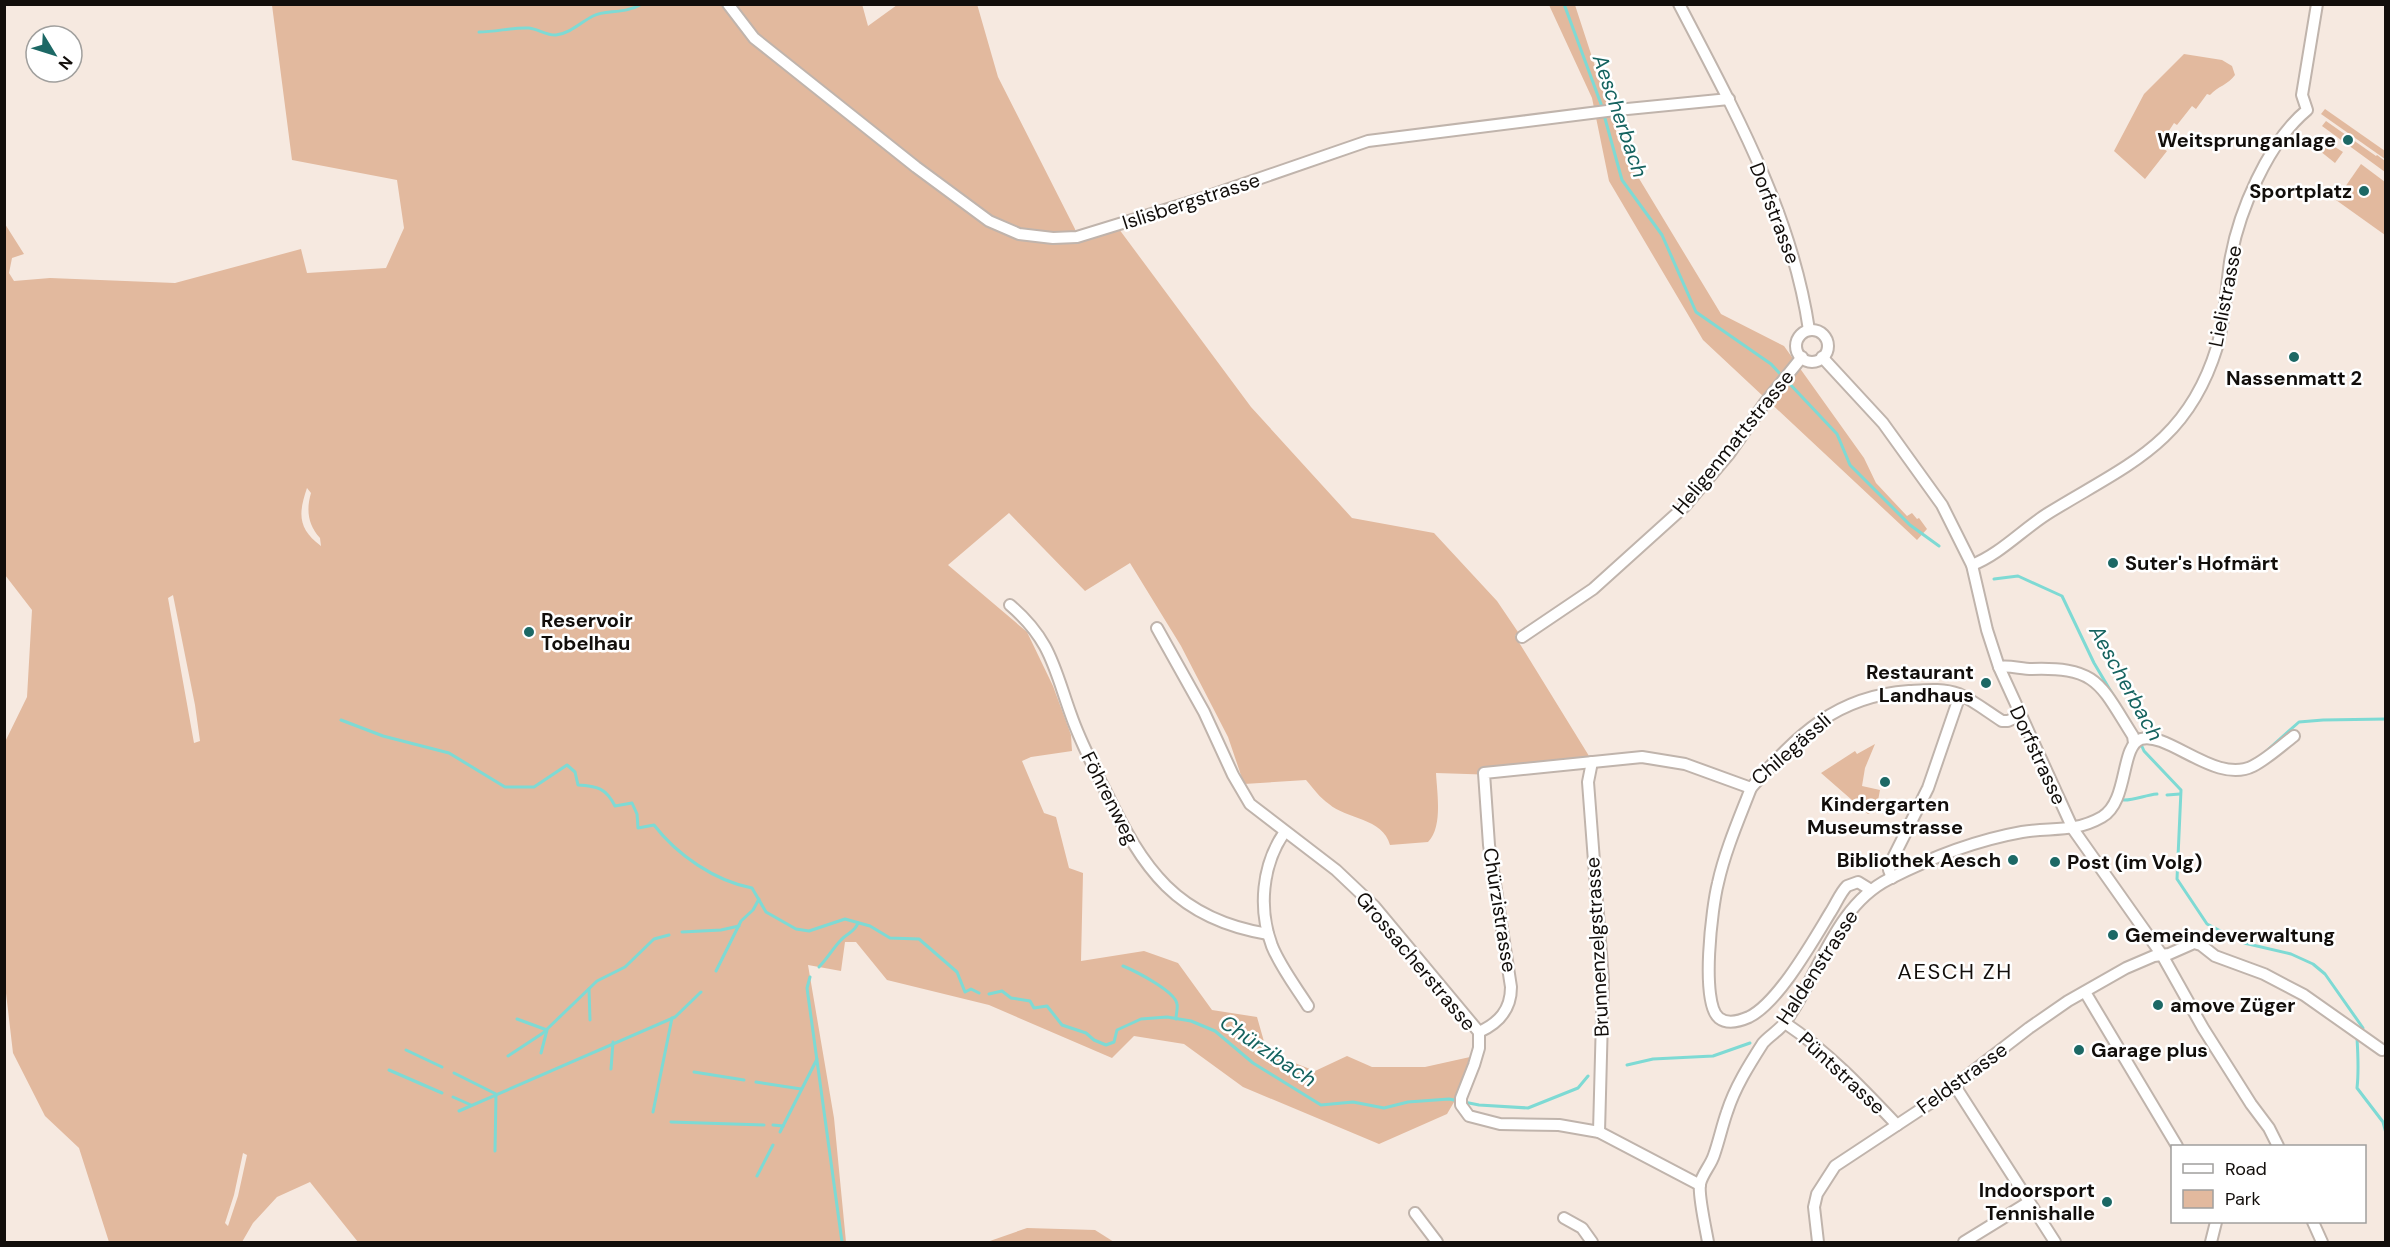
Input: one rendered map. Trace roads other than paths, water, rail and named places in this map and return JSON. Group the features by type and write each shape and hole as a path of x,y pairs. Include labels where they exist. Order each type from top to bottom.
{"street":[{"name":"Islisbergstrasse","path":"728,4 754,38 989,221 1019,234 1053,238 1077,237 1194,201 1368,141 1607,111 1729,99"},
{"name":"Dorfstrasse","path":"1679,4 1729,99 1766,184 1794,255 1809,330"},
{"name":"Lielistrasse","path":"1972,565 1987,558 2047,514 2140,459 2165,436 2191,404 2207,374 2217,346 2230,260 2241,214 2258,177 2286,132 2294,121 2307,110 2302,95 2317,4"},
{"path":"1809,330 1819,331 1826,339 1827,349 1822,357 1814,361 1802,357 1797,344 1800,335 1809,330"},
{"name":"Heligenmattstrasse","path":"1522,638 1593,589 1686,506 1729,454 1781,381 1802,357"},
{"name":"Dorfstrasse","path":"1822,357 1883,423 1942,505 1972,565 1987,630 1999,667 2019,716 2073,829 2162,955 2209,1038 2269,1128 2278,1145"},
{"name":"Föhrenweg","path":"1010,604 1028,620 1056,668 1085,748 1127,836 1145,864 1164,886 1192,907 1220,922 1246,931 1268,934"},
{"name":"Grossacherstrasse","path":"1157,628 1204,712 1233,775 1250,804 1284,833 1336,870 1374,906 1479,1032 1479,1048 1461,1101 1469,1116 1500,1124 1559,1125 1599,1132 1700,1185"},
{"path":"1999,667 2061,668 2079,672 2098,684 2133,736 2139,741 2159,741 2200,761 2228,770 2252,767 2294,736"},
{"name":"Chilegässli","path":"1484,773 1642,757 1684,764 1751,788 1779,755 1806,731 1832,713 1868,697 1893,692 1935,689 1960,695 2002,721 2019,716"},
{"path":"1892,878 1889,870 1891,862 1928,788 1960,695"},
{"name":"Haldenstrasse","path":"1700,1185 1715,1153 1736,1089 1765,1041 1785,1023 1817,964 1849,914 1871,890 1892,878 1978,843 2024,832 2073,829 2102,817 2112,809 2121,789 2130,752 2139,741"},
{"name":"Brunnenzelgstrasse","path":"1592,762 1588,782 1602,980 1599,1132"},
{"name":"Chürzistrasse","path":"1479,1032 1494,1025 1502,1017 1511,1000 1511,987 1489,845 1484,773"},
{"path":"1751,788 1725,856 1709,940 1710,990 1714,1010 1718,1017 1733,1022 1757,1012 1770,1000 1792,971 1847,886 1858,882 1871,890"},
{"path":"1284,833 1274,850 1267,873 1264,911 1268,934 1280,963 1308,1006"},
{"name":"Feldstrasse","path":"1818,1242 1814,1207 1817,1194 1828,1173 1838,1164 1954,1086 2068,1001 2126,968 2154,956 2169,954 2194,943 2201,945 2215,956 2264,974 2296,990 2382,1050"},
{"path":"2085,992 2176,1145"},
{"name":"Püntstrasse","path":"1785,1023 1801,1033 1844,1070 1897,1125"},
{"path":"1954,1086 2055,1242"},
{"path":"1700,1185 1708,1242"},
{"path":"1964,1242 2030,1202"},
{"path":"1415,1213 1437,1242"},
{"path":"1564,1218 1582,1228 1592,1242"},
{"path":"2211,1242 2216,1223"},
{"path":"2314,1223 2322,1242"}],"waterway":[{"path":"479,32 529,28 556,35 571,30 598,14 628,10 642,4"},
{"name":"Aescherbach","path":"1564,4 1601,104 1622,180 1662,235 1696,312 1771,364 1782,376"},
{"name":"Aescherbach","path":"1787,381 1837,434 1850,465 1910,525 1939,546"},
{"name":"Aescherbach","path":"1994,579 2018,576 2062,596 2094,663 2116,700"},
{"path":"2262,755 2299,722 2386,719"},
{"name":"Chürzibach","path":"341,720 383,736 449,753 505,787 534,787 567,765 575,772 578,785 600,789 608,795 615,806 632,803 637,814 638,828 654,825 674,847 698,865 738,885 752,888 766,912 796,929 809,931 845,919 870,926 890,938 919,939 957,972 965,992 971,989 979,993"},
{"name":"Aescherbach","path":"2140,742 2144,751 2181,790 2177,879 2207,924 2244,943 2291,954 2313,964 2325,974 2363,1028 2360,1032"},
{"name":"Chürzibach","path":"2124,800 2157,794"},
{"name":"Chürzibach","path":"2167,795 2180,794"},
{"path":"716,971 741,921 753,910 759,899"},
{"path":"819,967 858,923"},
{"path":"682,932 721,930 739,926"},
{"path":"508,1056 543,1033 597,981 625,967 654,939 669,935"},
{"path":"1123,966 1154,982 1169,993 1177,1004 1176,1019"},
{"path":"810,977 807,988 842,1242"},
{"path":"589,989 590,1020"},
{"name":"Chürzibach","path":"989,994 1002,991 1011,998 1030,1001 1034,1008 1047,1006 1062,1025 1086,1033 1094,1040 1106,1045 1114,1042 1117,1030 1141,1019 1167,1017 1191,1021 1215,1031 1253,1063 1321,1105 1353,1102 1384,1108 1408,1102 1449,1099 1479,1105 1528,1108 1578,1088 1588,1076"},
{"path":"459,1111 675,1017 701,992"},
{"path":"653,1112 672,1018"},
{"path":"517,1019 547,1030 541,1053"},
{"name":"Aescherbach","path":"2357,1038 2357,1088 2383,1122 2386,1133"},
{"path":"611,1069 613,1042"},
{"name":"Chürzibach","path":"1627,1065 1653,1059 1713,1056 1750,1043"},
{"path":"406,1050 442,1067"},
{"path":"780,1132 817,1059"},
{"path":"389,1070 442,1093"},
{"path":"694,1072 744,1080"},
{"path":"454,1073 496,1094 495,1151"},
{"path":"756,1082 801,1089"},
{"path":"453,1097 471,1105"},
{"path":"671,1122 764,1125"},
{"path":"773,1125 783,1126"},
{"path":"757,1176 773,1145"}],"place":[{"name":"Weitsprunganlage","path":"2348,140"},
{"name":"Sportplatz","path":"2364,191"},
{"name":"Nassenmatt 2","path":"2294,357"},
{"name":"Suter's Hofmärt","path":"2113,563"},
{"name":"Reservoir Tobelhau","path":"529,632"},
{"name":"Restaurant Landhaus","path":"1986,683"},
{"name":"Kindergarten Museumstrasse","path":"1885,782"},
{"name":"Bibliothek Aesch","path":"2013,860"},
{"name":"Post (im Volg)","path":"2055,862"},
{"name":"Gemeindeverwaltung","path":"2113,935"},
{"name":"amove Züger","path":"2158,1005"},
{"name":"Garage plus","path":"2079,1050"},
{"name":"Indoorsport Tennishalle","path":"2107,1202"}],"district":[{"name":"AESCH ZH","path":"1955,971"}]}
